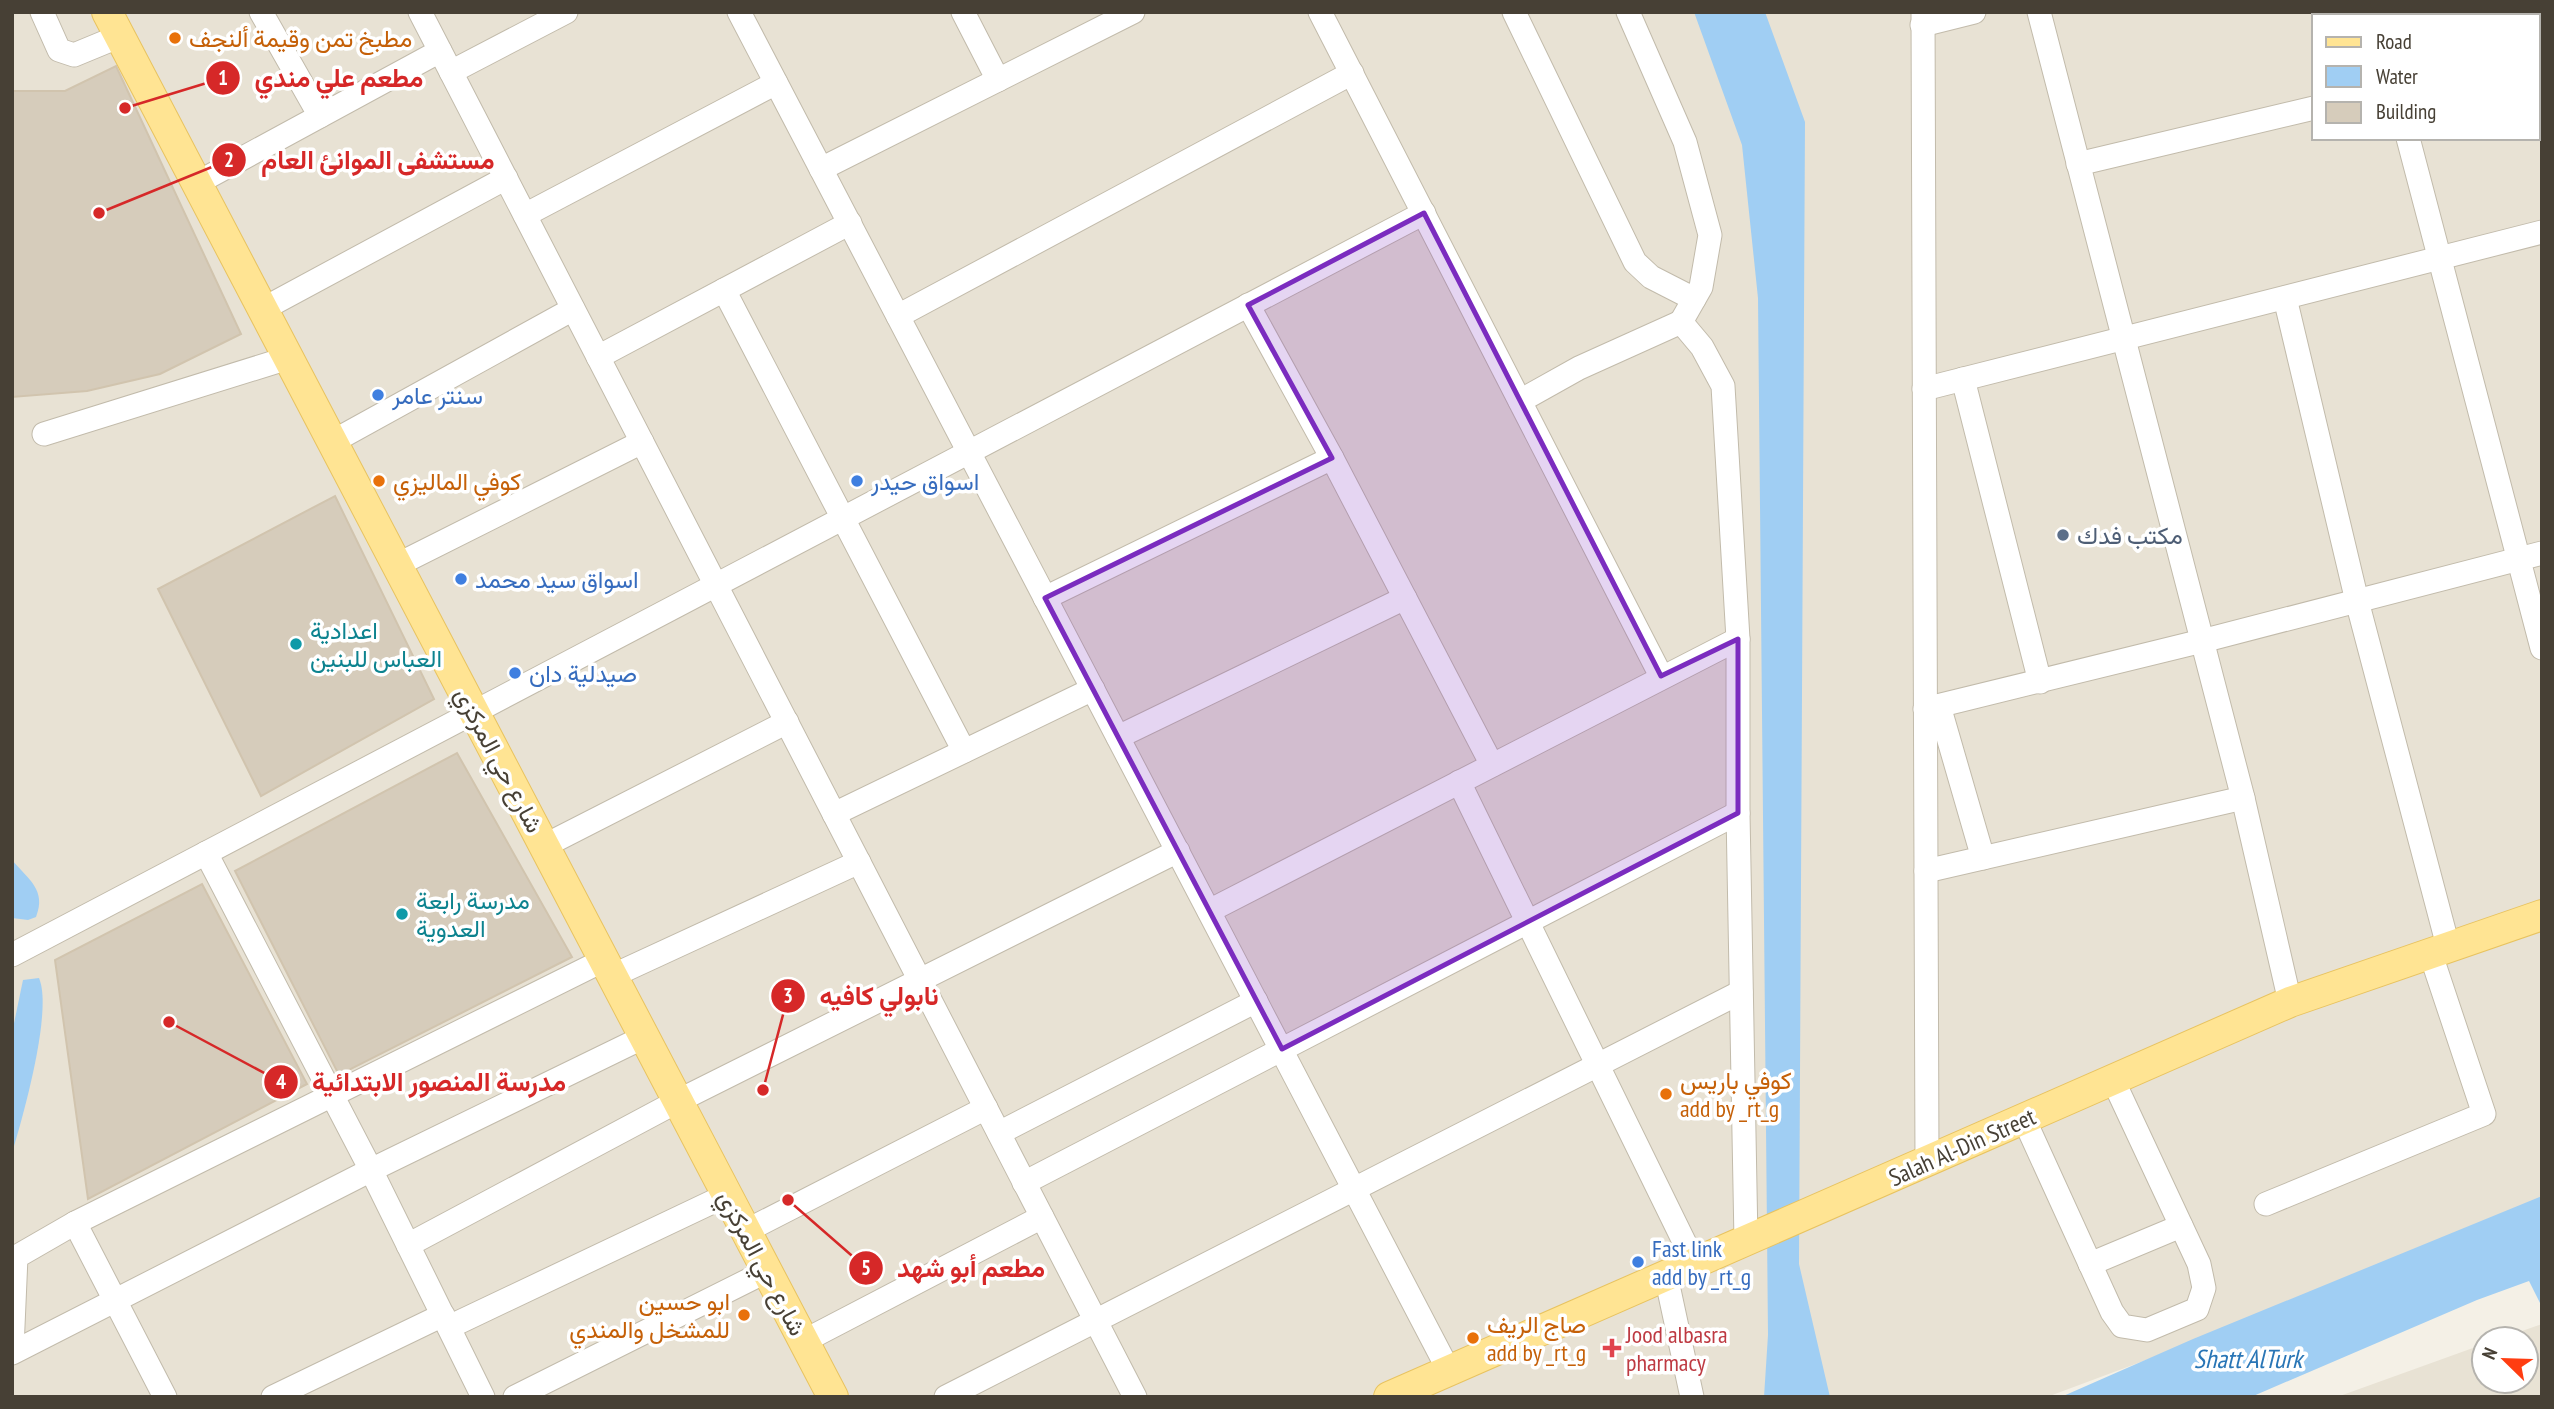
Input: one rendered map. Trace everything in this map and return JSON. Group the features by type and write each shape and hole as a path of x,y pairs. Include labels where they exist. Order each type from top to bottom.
{"main road":[{"name":"شارع حي المركزي","path":"114,24 833,1397"},
{"name":"Salah Al-Din Street","path":"1389,1397 2290,1002 2542,915"}],"street":[{"path":"41,12 59,50 74,55 114,24"},
{"path":"261,12 320,116"},
{"path":"420,12 1135,1397"},
{"path":"451,72 566,12"},
{"path":"739,12 1449,1371"},
{"path":"963,12 998,80"},
{"path":"821,169 1133,12"},
{"path":"1320,12 1661,676"},
{"path":"1514,12 1635,262 1651,277 1694,299"},
{"path":"1520,401 1578,368 1681,322 1701,287 1710,235 1685,142 1628,12"},
{"path":"1927,1162 1926,871 1932,708 1924,389 1922,19 1974,12"},
{"path":"2039,12 2243,798 2290,1002"},
{"path":"197,183 440,51"},
{"path":"898,316 1352,73"},
{"path":"525,215 776,83"},
{"path":"2078,164 2312,108"},
{"path":"2409,140 2542,648"},
{"path":"262,309 506,178"},
{"path":"12,955 1424,213"},
{"path":"598,357 850,223"},
{"path":"1924,389 2542,232"},
{"path":"724,290 964,751"},
{"path":"2266,1204 2484,1114 2439,949 2286,298"},
{"path":"1248,305 1332,458 1492,765"},
{"path":"332,442 573,309"},
{"path":"1681,322 1702,347 1723,386 1738,639 1738,813 1746,1241"},
{"path":"44,433 288,358"},
{"path":"1963,379 2040,682"},
{"path":"397,565 642,442"},
{"path":"1045,597 1332,458"},
{"path":"1932,708 2542,554"},
{"path":"1118,737 1405,598"},
{"path":"1209,911 1661,676 1738,639"},
{"path":"834,814 1093,689"},
{"path":"1932,708 1983,858"},
{"path":"544,846 786,722"},
{"path":"1459,782 1695,1264"},
{"path":"1926,871 2243,798"},
{"path":"1024,1182 1738,813"},
{"path":"408,1245 678,1101 1178,851"},
{"path":"206,853 372,1170 483,1397"},
{"path":"644,1037 12,1351 16,1257 75,1223 332,1095 608,968 859,862"},
{"path":"12,937 42,940"},
{"path":"946,1397 1741,992"},
{"path":"999,1133 1256,1001"},
{"path":"2024,1119 2112,1312 2122,1325 2147,1330 2197,1309 2204,1288 2199,1264 2113,1080"},
{"path":"746,1231 986,1108"},
{"path":"272,1397 727,1195"},
{"path":"804,1341 1042,1217"},
{"path":"75,1223 165,1397"},
{"path":"2090,1264 2181,1226"},
{"path":"515,1397 766,1271"},
{"path":"1666,1276 1692,1397"}],"highlighted area":[{"path":"1424,213 1661,676 1738,639 1738,813 1282,1049 1045,598 1332,458 1248,305"}],"shaded area":[{"path":"12,12 2542,12 2542,1212 2047,1397 12,1397"},
{"path":"2542,1324 2542,1397 2337,1397 2470,1349 2470,1395 2540,1395 2539,1325"}],"water":[{"path":"1694,12 1765,12 1805,122 1799,1264 1830,1397 1764,1397 1768,1335 1758,298 1742,145"},
{"path":"12,860 30,879 39,899 36,917 28,920 12,918"},
{"path":"39,978 42,993 40,1038 12,1153 12,1033 23,980"},
{"name":"Shatt AlTurk","path":"2542,1196 2542,1307 2529,1281 2477,1300 2251,1397 2061,1397 2193,1339"}],"building":[{"path":"116,66 241,334 160,374 87,391 12,397 12,91 65,91"},
{"name":"اعدادية العباس للبنين","path":"335,496 434,699 261,796 158,589"},
{"name":"مدرسة رابعة العدوية","path":"457,753 572,957 339,1075 235,871"},
{"path":"202,884 307,1084 88,1199 55,960"}],"place":[{"name":"مطبخ تمن وقيمة ألنجف","path":"175,38"},
{"name":"مطعم علي مندي","path":"125,108"},
{"name":"مستشفى الموانئ العام","path":"99,213"},
{"name":"سنتر عامر","path":"378,395"},
{"name":"كوفي الماليزي","path":"379,481"},
{"name":"اسواق حيدر","path":"857,481"},
{"name":"مكتب فدك","path":"2063,535"},
{"name":"اسواق سيد محمد","path":"461,579"},
{"name":"اعدادية العباس للبنين","path":"296,644"},
{"name":"صيدلية دان","path":"515,673"},
{"name":"مدرسة رابعة العدوية","path":"402,914"},
{"name":"مدرسة المنصور الابتدائية","path":"169,1022"},
{"name":"نابولي كافيه","path":"763,1090"},
{"name":"كوفي باريس add by _rt_g","path":"1666,1094"},
{"name":"مطعم أبو شهد","path":"788,1200"},
{"name":"Fast link add by _rt_g","path":"1638,1262"},
{"name":"ابو حسين للمشخل والمندي","path":"744,1315"},
{"name":"صاج الريف add by _rt_g","path":"1473,1338"},
{"name":"Jood albasra pharmacy","path":"1612,1348"}]}
